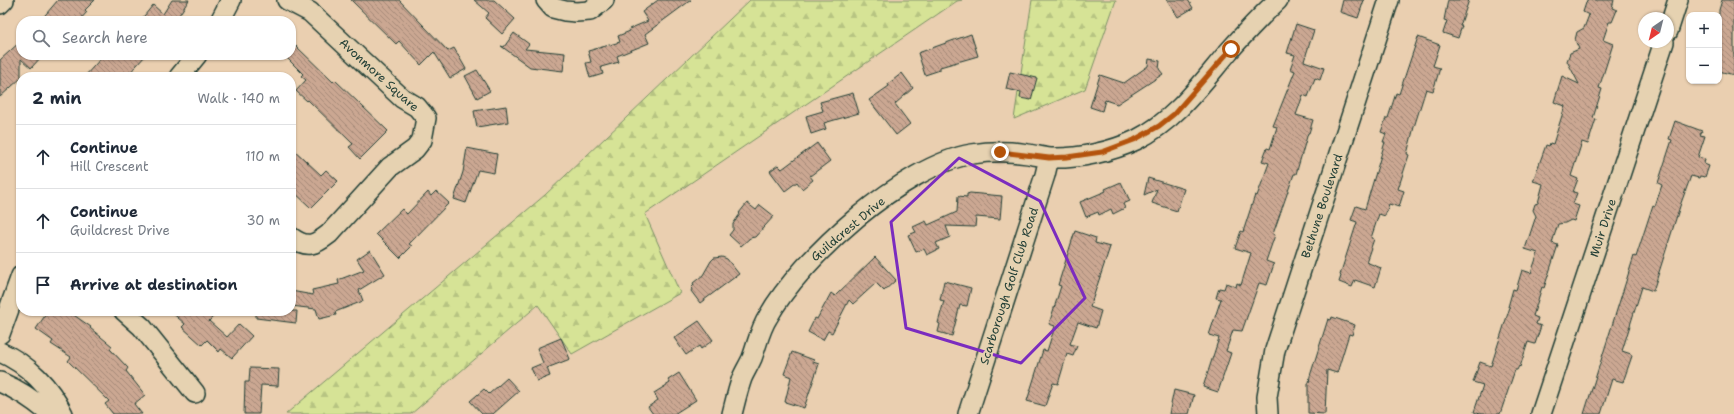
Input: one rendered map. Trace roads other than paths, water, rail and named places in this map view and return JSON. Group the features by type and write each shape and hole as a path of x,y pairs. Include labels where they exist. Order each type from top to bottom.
{"street":[{"path":"0,4 4,0"},
{"path":"223,16 231,0"},
{"name":"Avonmore Square","path":"287,0 310,12 402,98 417,107 426,118 422,140 415,149 390,167 329,234 318,242 308,245 296,241"},
{"path":"546,0 553,8 576,12 590,11 604,0"},
{"name":"Guildcrest Drive","path":"732,414 742,379 766,319 777,300 806,264 855,219 910,179 946,161 971,154 1000,152 1049,158 1085,155 1102,152 1134,140 1159,126 1174,114 1231,49 1278,0"},
{"name":"Bethune Boulevard","path":"1268,414 1266,397 1274,350 1389,0"},
{"path":"1674,12 1678,0"},
{"name":"Muir Drive","path":"1541,414 1662,48"},
{"path":"183,72 193,60"},
{"name":"Scarborough Golf Club Road","path":"968,414 1045,175 1049,158"},
{"path":"0,334 16,290"},
{"path":"130,316 142,327 195,393"},
{"path":"0,352 23,365 39,378 56,400 64,414"},
{"path":"0,382 36,401 50,414"}]}
